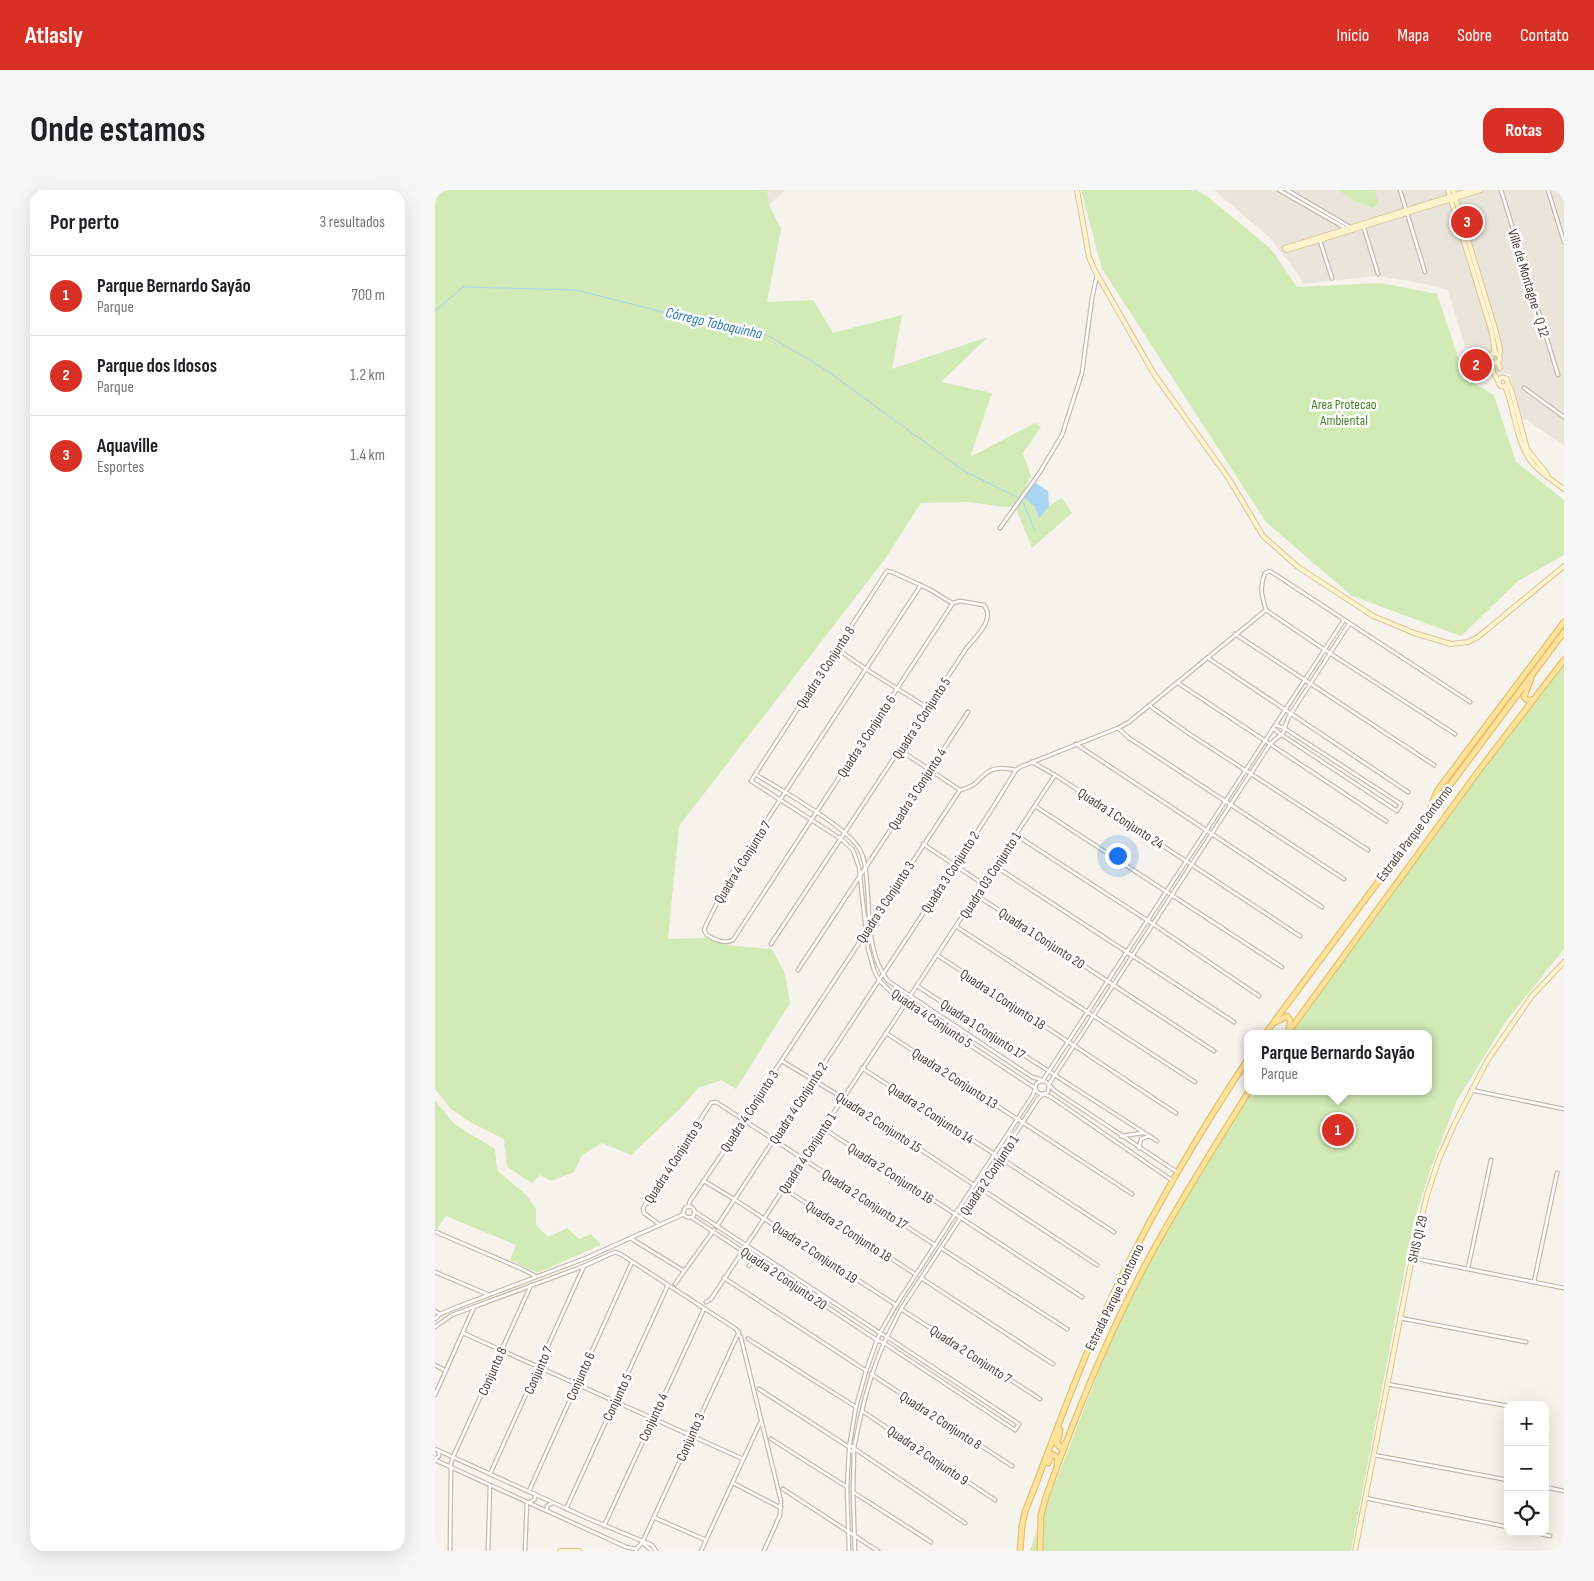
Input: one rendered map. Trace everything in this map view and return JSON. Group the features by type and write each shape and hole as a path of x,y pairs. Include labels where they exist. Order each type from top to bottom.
{"main road":[{"path":"1428,814 1437,791 1564,622"},
{"name":"Estrada Parque Contorno","path":"1268,1030 1564,632"},
{"name":"Estrada Parque Contorno","path":"1289,1030 1479,769 1564,660"},
{"path":"1531,677 1523,697 1527,700 1533,700"},
{"path":"1271,1025 1282,1017 1287,1016 1291,1022 1288,1030"},
{"name":"Estrada Parque Contorno","path":"1020,1551 1022,1526 1036,1484 1074,1382 1111,1298 1177,1172 1244,1065"},
{"name":"Estrada Parque Contorno","path":"1040,1551 1041,1515 1057,1467 1124,1308 1158,1242 1211,1149 1246,1095"},
{"path":"1060,1423 1059,1436 1055,1443 1061,1448 1069,1437"},
{"path":"1036,1484 1052,1454 1058,1458 1057,1467"}],"street":[{"path":"1077,190 1089,257 1097,275 1154,374 1229,479 1263,536 1298,568 1354,605 1390,624 1439,642 1462,644 1478,637 1564,566"},
{"path":"1279,190 1350,229"},
{"path":"1287,190 1350,229"},
{"path":"1400,190 1425,272"},
{"path":"1448,190 1453,197"},
{"path":"1453,190 1453,197 1500,359 1495,362"},
{"path":"1286,249 1407,212 1471,190"},
{"path":"1453,197 1481,190"},
{"name":"Ville de Montagne - Q 12","path":"1501,190 1558,375"},
{"path":"1548,190 1564,242"},
{"path":"1363,225 1378,274"},
{"path":"1319,238 1332,278"},
{"path":"1000,528 1040,472 1062,435 1083,373 1092,298 1097,275"},
{"path":"1497,354 1491,356 1495,362 1501,386 1506,384"},
{"path":"1495,362 1497,371 1507,378 1506,384 1512,392 1527,449 1539,467 1551,480 1564,489"},
{"path":"1499,382 1503,377"},
{"path":"1524,388 1564,417"},
{"name":"Quadra 3 Conjunto 8","path":"751,781 887,571 921,585"},
{"path":"1455,734 1266,610 1261,584 1265,573 1268,571 1272,572 1470,702"},
{"path":"837,649 897,689 953,603 921,585"},
{"name":"Quadra 4 Conjunto 7","path":"733,940 729,942 711,938 704,933 706,925 732,874 921,585"},
{"name":"Quadra 3 Conjunto 5","path":"841,839 966,649 987,622 986,607 981,604 957,601 953,603"},
{"path":"900,750 960,790 971,787 992,769 1015,770 1025,763 1032,762 1129,722 1266,610"},
{"path":"849,1551 847,1488 849,1448 856,1407 866,1371 880,1333 915,1274 1033,1095 1037,1083 1043,1080 1069,1042 1344,620"},
{"path":"1023,1122 1038,1099 1048,1092 1049,1084 1073,1045 1270,744 1285,729 1286,721 1349,624"},
{"path":"1235,634 1434,765"},
{"path":"1208,658 1408,792"},
{"path":"1178,682 1385,821"},
{"name":"Quadra 3 Conjunto 6","path":"733,940 897,689 928,708"},
{"path":"1150,706 1245,771 1368,850"},
{"name":"Quadra 3 Conjunto 4","path":"798,970 968,712"},
{"path":"1273,728 1397,811 1401,804 1276,724"},
{"path":"1118,728 1129,738 1344,879"},
{"path":"1076,744 1322,907"},
{"path":"1032,762 1055,775"},
{"name":"Quadra 3 Conjunto 2","path":"879,980 992,809 1015,770"},
{"path":"755,774 846,833 860,850 865,867"},
{"name":"Quadra 03 Conjunto 1","path":"904,1002 957,927 1055,775"},
{"name":"Quadra 1 Conjunto 24","path":"1055,775 1300,936"},
{"name":"Quadra 4 Conjunto 5","path":"751,781 841,839 853,850 859,867 870,959 879,980 885,987 904,1002 1035,1088"},
{"name":"Quadra 3 Conjunto 3","path":"812,1016 960,790"},
{"path":"1035,806 1282,967"},
{"path":"1016,835 1259,996"},
{"path":"771,944 841,839"},
{"path":"923,844 983,884"},
{"path":"995,866 1133,954 1234,1022"},
{"name":"Quadra 1 Conjunto 17","path":"865,867 874,953 883,974 892,985 1033,1077 1043,1080"},
{"name":"Quadra 1 Conjunto 20","path":"976,895 1214,1051"},
{"path":"957,927 1195,1082"},
{"name":"Quadra 1 Conjunto 18","path":"937,956 1176,1113"},
{"name":"SHIS QI 29","path":"1355,1551 1412,1258 1427,1194 1439,1159 1471,1090 1487,1061 1531,997 1564,962"},
{"name":"Quadra 4 Conjunto 2","path":"717,1226 879,980"},
{"name":"Quadra 1 Conjunto 17","path":"917,986 1157,1141"},
{"path":"910,1006 915,999"},
{"name":"Quadra 4 Conjunto 1","path":"706,1302 711,1299 886,1033 904,1002"},
{"name":"Quadra 4 Conjunto 3","path":"689,1207 690,1201 812,1016"},
{"name":"Quadra 2 Conjunto 13","path":"886,1033 1023,1122"},
{"name":"Quadra 2 Conjunto 15","path":"782,1061 843,1098 974,1185"},
{"name":"Quadra 2 Conjunto 14","path":"862,1068 1114,1232"},
{"path":"1043,1080 1055,1091 1177,1172"},
{"path":"1035,1088 1038,1093 1051,1097 1173,1181"},
{"path":"1471,1090 1564,1109"},
{"name":"Quadra 4 Conjunto 9","path":"660,1225 644,1214 645,1204 711,1103 721,1104"},
{"name":"Quadra 2 Conjunto 17","path":"721,1104 935,1245"},
{"name":"Quadra 2 Conjunto 1","path":"883,1343 901,1309 1023,1122 1131,1194"},
{"name":"Quadra 2 Conjunto 16","path":"823,1128 1082,1297"},
{"path":"1121,1136 1144,1133"},
{"path":"1137,1156 1141,1140 1149,1136"},
{"path":"1148,1163 1152,1156"},
{"path":"1468,1269 1491,1160"},
{"path":"1534,1282 1557,1173"},
{"name":"Quadra 2 Conjunto 19","path":"704,1181 896,1305"},
{"name":"Quadra 2 Conjunto 18","path":"783,1188 915,1274"},
{"path":"980,1188 1097,1265"},
{"path":"684,1214 684,1209 693,1208 694,1211 1019,1424 1015,1430 883,1343 871,1374 861,1410 854,1449 855,1551"},
{"path":"684,1214 691,1217 694,1211"},
{"path":"435,1319 441,1314 487,1294 586,1258 684,1214"},
{"name":"Quadra 2 Conjunto 20","path":"691,1217 883,1343"},
{"path":"675,1284 713,1230"},
{"path":"436,1232 535,1276"},
{"path":"631,1238 684,1271"},
{"path":"941,1248 1067,1329"},
{"path":"435,1327 452,1315 584,1266 615,1252 704,1308 739,1332 781,1508 780,1515 764,1551"},
{"path":"749,1266 754,1258"},
{"path":"1412,1258 1564,1288"},
{"name":"Conjunto 6","path":"529,1491 632,1262"},
{"name":"Conjunto 7","path":"490,1474 584,1266"},
{"path":"435,1272 487,1294"},
{"path":"724,1278 866,1371"},
{"path":"921,1278 1053,1364"},
{"name":"Conjunto 8","path":"449,1551 451,1467 453,1457 531,1285"},
{"name":"Conjunto 5","path":"566,1508 668,1285"},
{"path":"435,1395 475,1306"},
{"name":"Conjunto 4","path":"604,1526 704,1308"},
{"name":"Quadra 2 Conjunto 7","path":"901,1309 1040,1399"},
{"path":"435,1311 441,1314"},
{"path":"1400,1318 1526,1342"},
{"name":"Conjunto 3","path":"637,1550 643,1542 739,1332"},
{"path":"463,1333 743,1459"},
{"path":"749,1338 856,1407"},
{"path":"435,1365 446,1370"},
{"name":"Quadra 2 Conjunto 8","path":"871,1374 1012,1466"},
{"path":"1387,1384 1504,1405"},
{"path":"759,1388 849,1448 852,1446 965,1523"},
{"name":"Quadra 2 Conjunto 9","path":"861,1410 995,1500"},
{"path":"701,1551 761,1422"},
{"path":"771,1438 847,1488"},
{"path":"435,1449 604,1526 652,1545 654,1551"},
{"path":"439,1451 439,1456 435,1460 626,1547 637,1550"},
{"path":"1374,1455 1504,1479"},
{"path":"733,1484 781,1508"},
{"path":"488,1551 490,1485"},
{"path":"1549,1488 1564,1491"},
{"path":"783,1489 878,1551"},
{"path":"853,1492 931,1542"},
{"path":"528,1502 535,1499 535,1494"},
{"path":"1365,1498 1504,1526"},
{"path":"525,1550 528,1502"},
{"path":"547,1511 547,1506 553,1502"},
{"path":"654,1517 706,1540"},
{"path":"560,1551 579,1551"}],"shaded area":[{"path":"767,190 785,190 769,205"},
{"path":"1214,190 1564,190 1564,446 1526,419 1525,421 1520,413 1510,374 1474,377 1448,290 1426,284 1377,276 1303,284 1299,275 1270,238"}],"green space":[{"path":"435,190 767,190 769,205 781,229 767,302 813,300 833,333 902,315 892,369 988,337 941,382 992,393 970,457 1035,423 1041,427 1023,453 1031,476 1017,504 1023,497 1035,507 1039,518 1049,506 1062,498 1072,513 1032,548 1015,506 1003,507 970,502 921,503 885,559 679,826 668,939 705,938 734,946 772,949 785,974 790,1003 736,1089 721,1080 698,1088 682,1107 631,1155 602,1143 582,1155 574,1172 551,1181 540,1175 532,1183 507,1167 504,1139 470,1122 451,1109 435,1089"},
{"name":"Area Protecao Ambiental","path":"1081,190 1196,190 1208,197 1271,249 1297,287 1381,283 1437,294 1465,378 1494,395 1516,462 1564,500 1564,555 1518,581 1461,636 1352,596 1266,522 1102,269"},
{"path":"1338,190 1375,190 1378,204 1373,208 1353,200"},
{"path":"1492,349 1475,373 1469,356"},
{"path":"1564,660 1564,949 1506,1021 1456,1102 1431,1168 1414,1221 1351,1551 1030,1551 1041,1518 1114,1332 1191,1180 1245,1095 1432,1095 1432,1030 1289,1030 1410,870"},
{"path":"435,1100 454,1124 495,1149 497,1170 526,1195 536,1209 536,1225 548,1237 567,1228 579,1239 591,1234 601,1245 537,1273 510,1260 516,1245 446,1216 435,1232"}],"water":[{"path":"1034,482 1048,491 1049,506 1039,519 1035,507 1023,497"}],"waterway":[{"name":"Córrego Taboquinha","path":"435,311 463,287 576,290 714,325 769,336 826,370 964,471 1017,497"},
{"name":"Córrego Taboquinha","path":"1023,502 1035,531"}],"tunnel":[{"path":"1497,368 1499,372"}],"place":[{"name":"Aquaville","path":"1467,222"},
{"name":"Parque dos Idosos","path":"1476,365"},
{"name":"Parque Bernardo Sayão","path":"1338,1130"}]}
